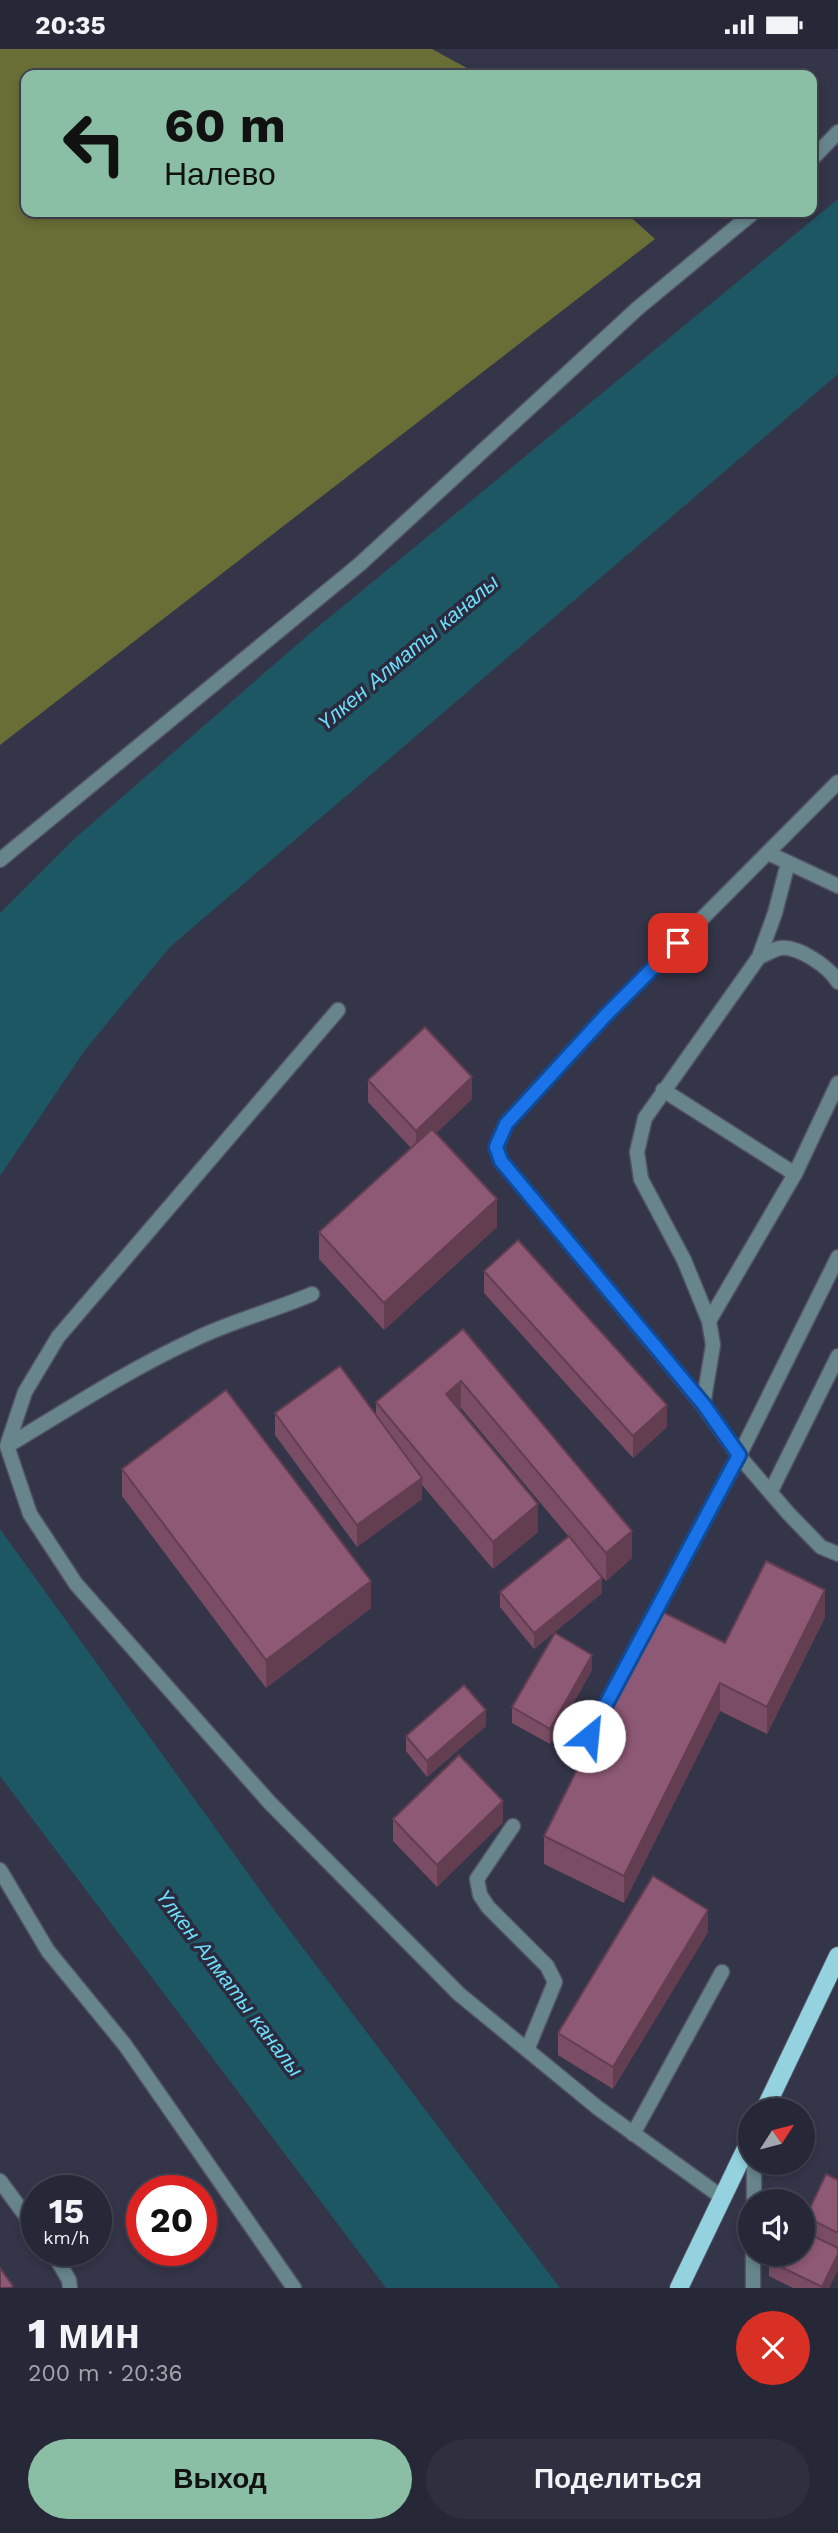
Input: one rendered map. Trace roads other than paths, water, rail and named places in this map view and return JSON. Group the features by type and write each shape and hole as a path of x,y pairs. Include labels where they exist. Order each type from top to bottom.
{"main road":[{"path":"770,2098 838,1956"},
{"path":"679,2288 738,2166"}],"street":[{"path":"817,154 838,132"},
{"path":"0,860 360,564 638,308 748,217"},
{"path":"838,782 606,1015 506,1124 496,1147 501,1161 704,1405 739,1455 821,1547 838,1554"},
{"path":"768,853 838,886"},
{"path":"704,1405 713,1345 709,1321 684,1260 641,1179 637,1153 645,1118 759,957 789,863"},
{"path":"759,957 781,948 809,955 838,982"},
{"path":"338,1010 58,1337 25,1392 7,1446 30,1514 76,1584 270,1803 459,1993 598,2108 723,2197"},
{"path":"709,1321 795,1174 838,1083"},
{"path":"663,1090 795,1174"},
{"path":"589,1736 739,1455 838,1257"},
{"path":"7,1446 129,1371 237,1321 312,1294"},
{"path":"771,1491 838,1356"},
{"path":"513,1826 477,1879 480,1895 488,1907 547,1966 555,1983 527,2050"},
{"path":"0,1870 48,1951 125,2045 294,2288"},
{"path":"633,2134 722,1972"},
{"path":"0,2181 21,2209"},
{"path":"61,2266 69,2280 70,2288"},
{"path":"753,2266 753,2288"}],"water":[{"name":"Үлкен Алматы каналы","path":"838,199 838,374 170,947 85,1050 0,1176 0,913 73,840 308,635"},
{"name":"Үлкен Алматы каналы","path":"0,1529 275,1911 560,2288 386,2288 0,1776"}]}
